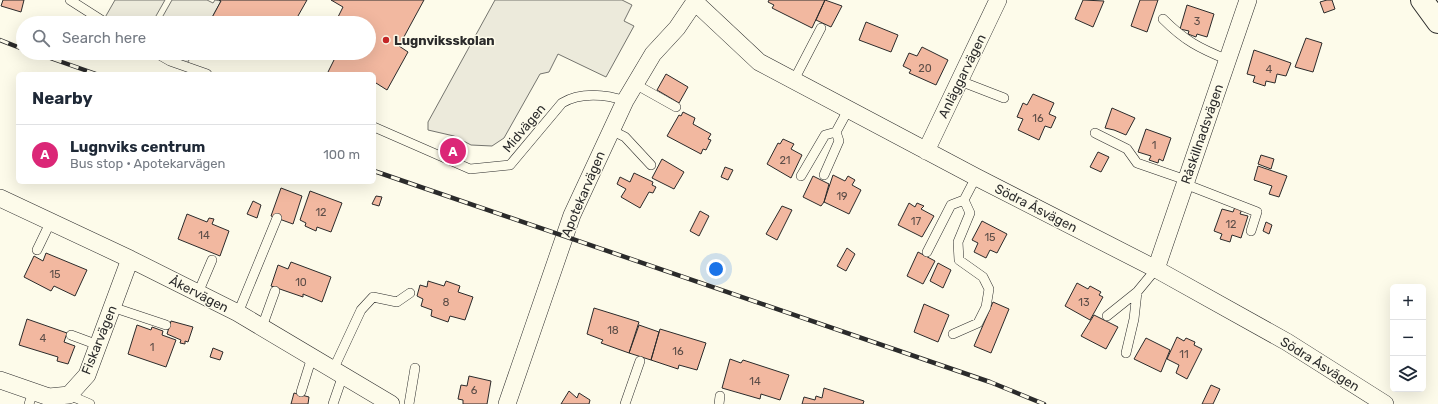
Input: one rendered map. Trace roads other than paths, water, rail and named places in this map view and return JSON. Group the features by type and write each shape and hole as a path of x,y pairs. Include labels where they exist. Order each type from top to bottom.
{"main road":[{"path":"1422,0 1438,22"}],"street":[{"name":"Anläggarvägen","path":"926,151 998,0"},
{"name":"Råskillnadsvägen","path":"1156,269 1248,0"},
{"name":"Södra Åsvägen","path":"695,1 759,62 926,151 1156,269 1287,342 1386,404"},
{"name":"Apotekarvägen","path":"508,404 572,215 611,130 625,100 653,54 677,28 695,1"},
{"name":"Åkervägen","path":"0,198 130,259 238,313 391,404"},
{"name":"Fiskarvägen","path":"69,395 87,375 130,259"},
{"path":"0,380 31,398 69,395"}],"lane":[{"path":"70,0 95,16"},
{"path":"1163,19 1180,36 1198,48 1228,60"},
{"path":"794,80 821,28"},
{"path":"168,60 201,72"},
{"path":"960,81 1004,98"},
{"path":"635,84 676,107"},
{"name":"Midvägen","path":"376,128 470,169 510,165 562,103 570,98 611,96 625,100"},
{"path":"801,176 825,135 836,132 848,110"},
{"path":"611,130 625,137 651,165"},
{"path":"824,175 839,141 836,132"},
{"path":"1095,133 1127,149 1137,163 1257,212 1251,231"},
{"path":"927,252 951,205 964,200 976,177"},
{"path":"953,334 978,323 986,307 990,289 983,277 959,260 958,242 970,213 964,200"},
{"path":"238,313 277,218"},
{"path":"37,250 50,221"},
{"path":"198,293 212,260"},
{"path":"1107,316 1137,292 1156,269"},
{"path":"262,327 275,291"},
{"path":"333,404 338,372 361,310 373,297 397,302 410,292"},
{"path":"1126,353 1134,319 1137,292"},
{"path":"112,308 166,325"},
{"path":"71,335 98,345"},
{"path":"301,392 312,357"},
{"path":"627,403 640,360"},
{"path":"409,404 415,368"},
{"path":"69,395 90,404"}],"railway":[{"path":"0,40 16,46"},
{"path":"56,60 90,72"},
{"path":"376,172 990,382 1044,404"}],"place":[{"name":"Lugnviksskolan","path":"386,40"},
{"name":"Lugnviks centrum","path":"453,151"}]}
